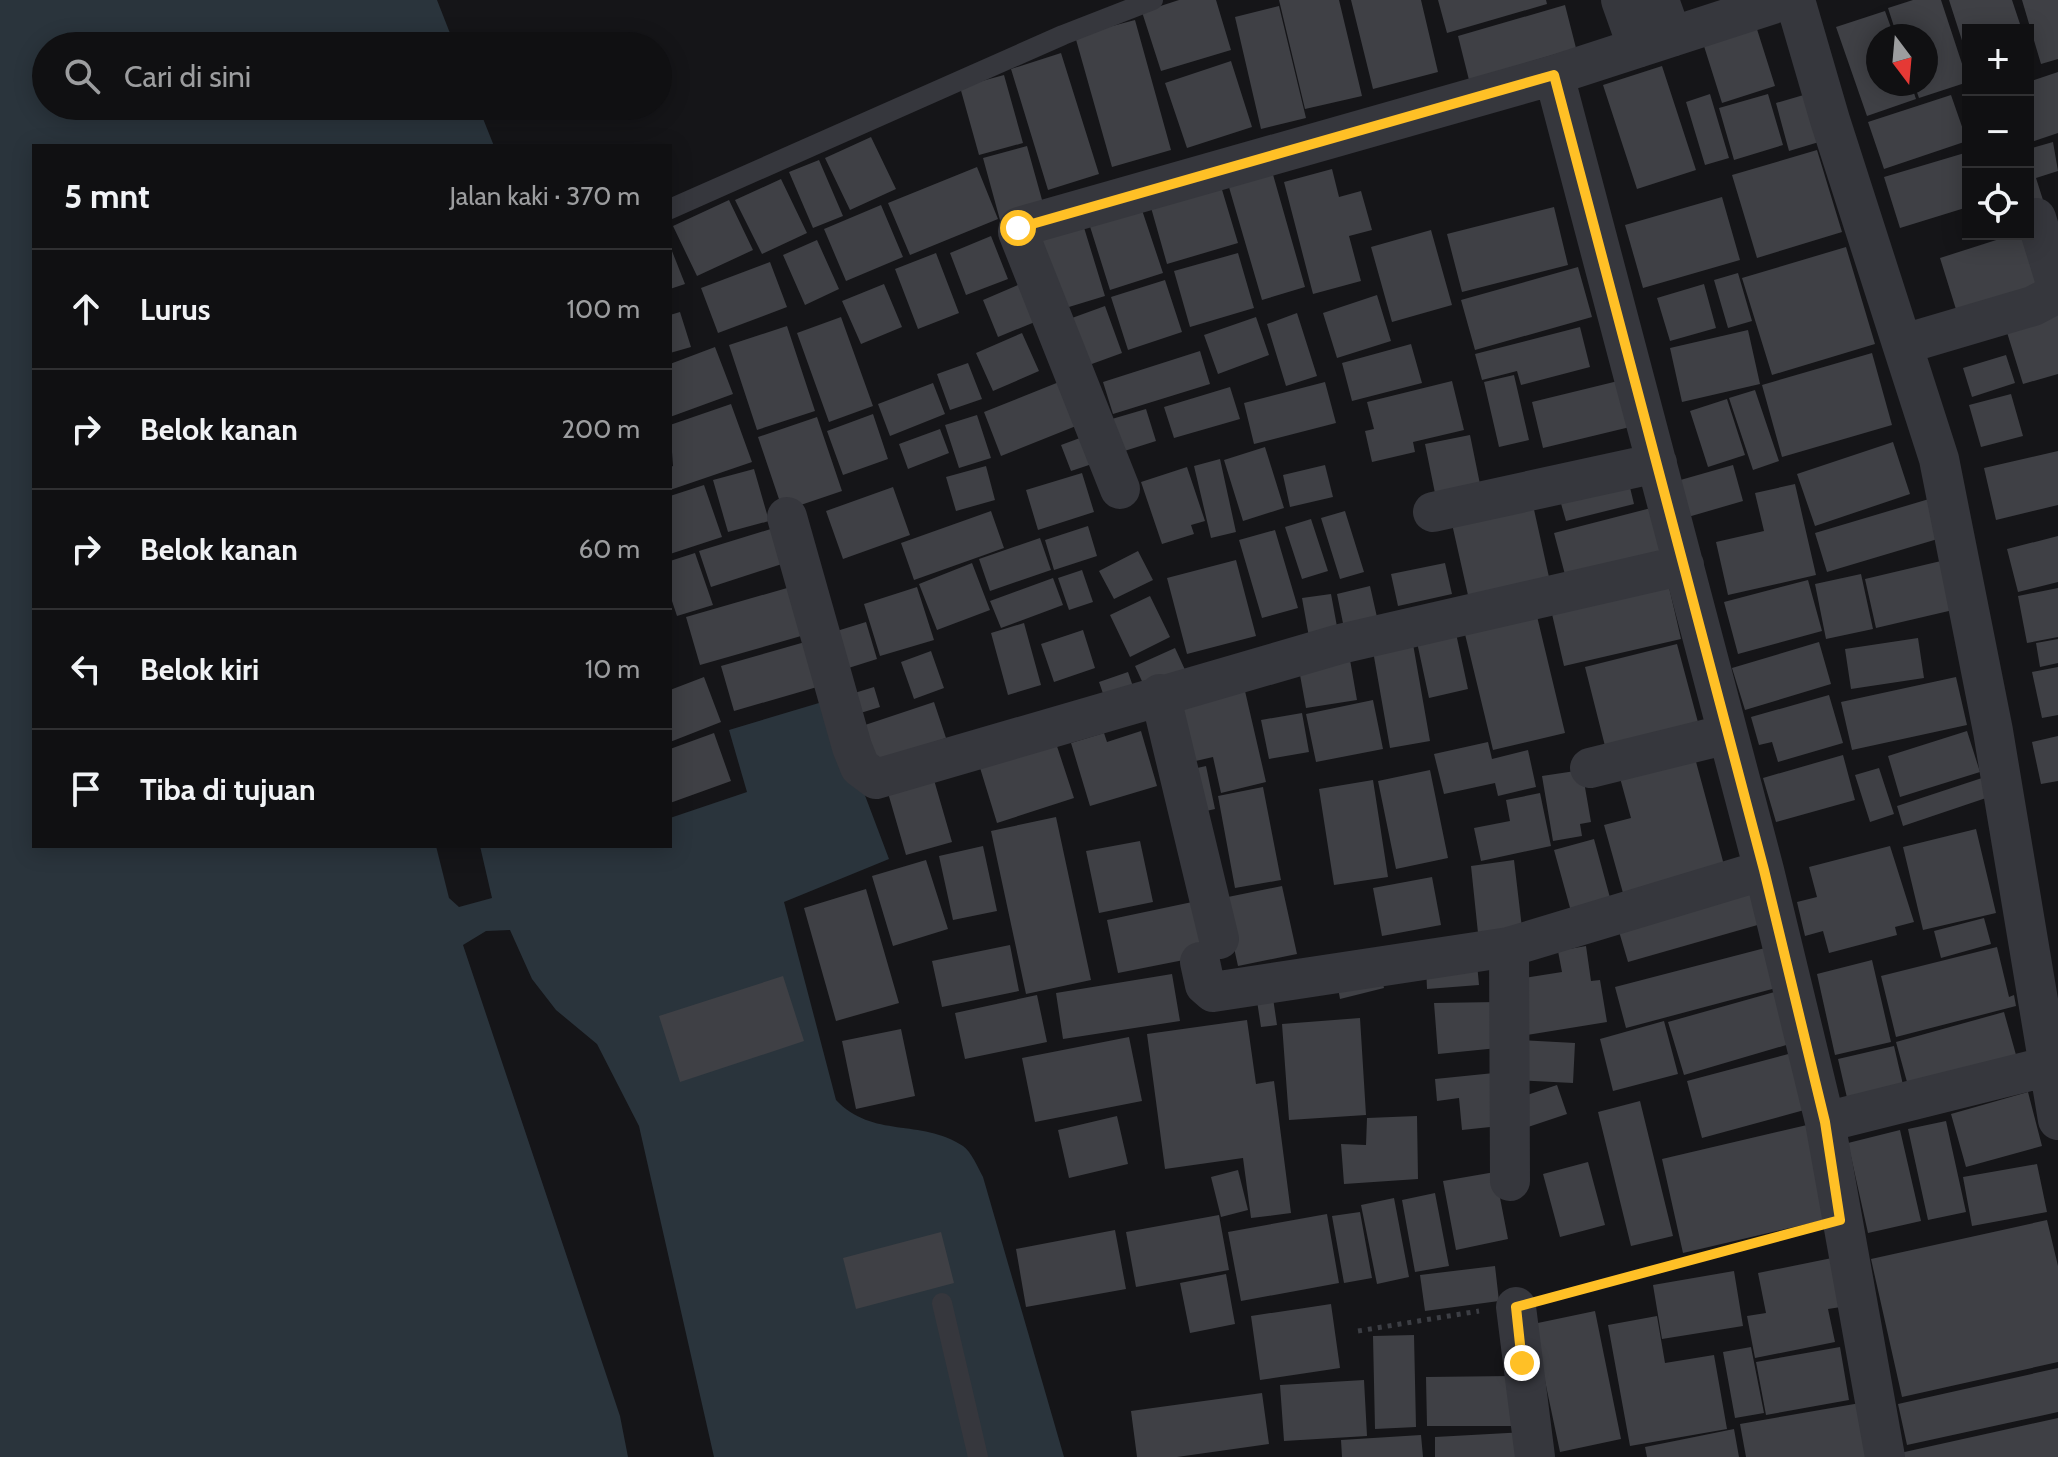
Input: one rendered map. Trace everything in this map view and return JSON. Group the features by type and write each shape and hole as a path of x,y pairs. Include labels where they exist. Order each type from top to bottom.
{"street":[{"path":"1621,0 1655,42"},
{"path":"1655,42 1659,0"},
{"path":"1120,489 1018,232 1019,227 1554,75 1785,0"},
{"path":"1795,0 1830,120 1927,413 1939,459 1993,731 2053,1065 2058,1120"},
{"path":"1554,75 1764,870 1825,1122 1840,1220 1885,1457"},
{"path":"1904,344 2033,306 2050,297 2056,283 2036,218"},
{"path":"1433,512 1657,463"},
{"path":"787,517 852,747 860,767 876,779 1340,644 1684,565"},
{"path":"1160,694 1210,950 1205,985 1213,992 1509,947 1764,870"},
{"path":"1590,768 1728,734"},
{"path":"1509,947 1510,1181"},
{"path":"1825,1122 2053,1065"},
{"path":"1516,1307 1535,1457"}],"lane":[{"path":"672,208 1063,35 1153,0"},
{"path":"942,1303 978,1457"}],"path":[{"path":"1358,1331 1516,1307 1840,1220"}],"shaded area":[{"path":"0,0 437,0 450,32 32,32 32,120 484,120 493,144 32,144 32,848 672,848 672,817 747,792 729,730 829,700 889,859 784,902 836,1100 865,1120 930,1132 963,1146 972,1156 983,1177 1064,1457 0,1457"}],"pier":[{"path":"436,848 480,848 492,898 459,907 449,898"},
{"path":"510,930 532,979 556,1010 597,1044 639,1126 714,1457 628,1457 620,1416 463,945 486,931"}],"building":[{"path":"1179,0 1216,0 1231,50 1161,71 1142,12"},
{"path":"1279,0 1339,0 1362,96 1305,109"},
{"path":"1351,0 1421,0 1438,72 1373,89"},
{"path":"1438,0 1546,0 1547,4 1447,33"},
{"path":"1913,0 1941,0 1962,64 1962,84 1938,92 1938,24 1893,24 1888,8"},
{"path":"1949,0 2012,0 2020,24 1962,24 1962,40"},
{"path":"2022,0 2058,0 2058,59 2041,64 2034,40 2034,24 2029,24"},
{"path":"1565,5 1576,48 1469,80 1458,36"},
{"path":"1279,6 1306,118 1261,129 1235,17"},
{"path":"1885,11 1890,24 1866,24 1866,96 1915,96 1916,99 1867,116 1836,27"},
{"path":"1135,20 1171,150 1112,167 1075,36"},
{"path":"1756,26 1775,86 1722,103 1703,43"},
{"path":"1061,53 1099,174 1048,190 1011,69"},
{"path":"1231,61 1252,127 1187,148 1165,83"},
{"path":"1662,66 1696,170 1637,189 1603,85"},
{"path":"2058,72 2058,133 2034,141 2034,96 2034,80"},
{"path":"1004,75 1023,143 979,155 960,87"},
{"path":"1710,94 1729,158 1705,165 1686,102"},
{"path":"1768,94 1783,145 1734,160 1719,108"},
{"path":"1807,94 1819,142 1789,151 1776,103"},
{"path":"1951,95 1962,127 1962,143 1884,169 1868,122"},
{"path":"871,137 896,189 850,210 825,158"},
{"path":"2053,142 2058,171 2036,178 2043,200 2034,203 2034,168 2034,147"},
{"path":"1027,146 1044,207 1000,220 983,158"},
{"path":"1817,150 1842,232 1757,258 1732,175"},
{"path":"1962,154 1962,209 1900,228 1884,177"},
{"path":"819,160 843,216 813,228 789,172"},
{"path":"1270,164 1305,287 1262,300 1226,177"},
{"path":"977,167 998,219 910,255 888,203"},
{"path":"1332,169 1339,197 1361,191 1372,230 1349,236 1361,281 1313,294 1284,182"},
{"path":"781,179 807,233 762,254 735,200"},
{"path":"1220,183 1238,243 1167,264 1150,204"},
{"path":"1722,197 1740,260 1643,288 1625,225"},
{"path":"729,200 753,250 697,276 673,226"},
{"path":"1139,201 1163,273 1110,290 1087,217"},
{"path":"881,205 903,257 846,281 824,229"},
{"path":"1554,207 1568,265 1462,292 1447,234"},
{"path":"1082,221 1105,296 1059,310 1036,236"},
{"path":"1431,230 1452,305 1392,322 1371,247"},
{"path":"991,236 1008,279 966,295 950,253"},
{"path":"817,240 839,289 805,305 783,255"},
{"path":"1996,240 2031,240 2053,290 1959,319 1940,258"},
{"path":"1846,247 1875,344 1772,375 1742,278"},
{"path":"672,251 685,284 672,288"},
{"path":"936,253 959,313 918,329 895,269"},
{"path":"1238,253 1254,308 1190,327 1174,271"},
{"path":"770,262 787,307 718,333 701,288"},
{"path":"1578,267 1592,317 1475,350 1461,300"},
{"path":"1738,273 1752,321 1728,328 1714,280"},
{"path":"1032,279 1047,317 998,337 983,300"},
{"path":"1165,280 1182,332 1128,350 1111,297"},
{"path":"884,284 902,327 861,344 842,301"},
{"path":"1704,284 1716,328 1670,341 1657,298"},
{"path":"1377,295 1391,341 1337,358 1323,313"},
{"path":"1105,306 1122,353 1078,369 1061,322"},
{"path":"2058,311 2058,374 2023,384 2005,326"},
{"path":"680,312 691,347 672,352 672,314"},
{"path":"1297,313 1317,376 1286,386 1267,324"},
{"path":"841,317 873,406 829,422 797,333"},
{"path":"1256,317 1269,355 1218,374 1204,335"},
{"path":"787,326 815,411 757,430 729,345"},
{"path":"1580,327 1590,367 1521,385 1517,371 1482,380 1475,354"},
{"path":"1748,330 1760,384 1682,402 1670,348"},
{"path":"1022,333 1039,371 993,391 976,353"},
{"path":"1411,344 1422,383 1352,401 1342,363"},
{"path":"715,347 733,394 672,416 672,363"},
{"path":"1200,351 1210,384 1113,414 1103,382"},
{"path":"1872,353 1892,425 1782,457 1762,385"},
{"path":"2006,355 2015,383 1972,397 1963,368"},
{"path":"968,363 982,399 950,410 937,374"},
{"path":"1514,375 1529,440 1499,447 1484,382"},
{"path":"1064,380 1081,424 1001,456 984,412"},
{"path":"1452,381 1464,430 1413,442 1415,452 1372,462 1365,431 1374,429 1367,402"},
{"path":"1618,381 1630,427 1543,448 1532,402"},
{"path":"1325,382 1336,423 1254,444 1244,403"},
{"path":"933,383 945,414 890,436 878,404"},
{"path":"1230,387 1240,419 1174,438 1164,407"},
{"path":"1755,390 1779,461 1753,470 1729,398"},
{"path":"2011,394 2023,436 1981,447 1969,405"},
{"path":"1727,399 1745,455 1708,467 1690,411"},
{"path":"731,404 752,462 672,489 672,424"},
{"path":"1146,409 1156,441 1115,454 1105,421"},
{"path":"873,414 888,459 843,475 827,431"},
{"path":"977,415 991,458 959,468 945,425"},
{"path":"817,417 842,491 783,511 758,437"},
{"path":"940,429 949,453 908,469 899,444"},
{"path":"1088,435 1098,462 1071,471 1061,445"},
{"path":"1470,435 1482,494 1437,503 1425,444"},
{"path":"1893,442 1910,494 1815,526 1797,474"},
{"path":"1265,447 1284,508 1243,521 1224,460"},
{"path":"2058,451 2058,505 1996,520 1984,468"},
{"path":"1220,459 1236,532 1211,538 1194,466"},
{"path":"1325,465 1333,497 1290,507 1283,475"},
{"path":"1733,465 1743,501 1688,517 1677,481"},
{"path":"986,466 995,500 956,511 946,477"},
{"path":"1187,467 1205,521 1191,525 1194,534 1162,544 1141,482"},
{"path":"754,469 769,521 728,532 713,480"},
{"path":"1082,473 1094,512 1038,530 1026,490"},
{"path":"1627,475 1634,504 1566,521 1558,493"},
{"path":"1795,484 1816,575 1728,595 1716,542 1764,531 1755,493"},
{"path":"704,485 722,537 672,553 672,495"},
{"path":"893,487 910,535 843,559 826,511"},
{"path":"1531,496 1551,586 1470,604 1450,515"},
{"path":"1929,499 1941,538 1827,572 1815,533"},
{"path":"1651,508 1665,561 1568,586 1554,533"},
{"path":"991,511 1004,548 914,580 901,543"},
{"path":"1345,511 1364,572 1340,579 1321,518"},
{"path":"1311,519 1328,571 1302,579 1285,527"},
{"path":"1088,526 1097,556 1054,570 1045,540"},
{"path":"774,528 785,563 711,587 699,551"},
{"path":"1275,530 1298,608 1262,618 1239,540"},
{"path":"2058,536 2058,582 2018,592 2007,549"},
{"path":"1040,538 1051,570 990,591 979,559"},
{"path":"1138,551 1153,580 1114,599 1099,571"},
{"path":"695,553 713,605 677,616 672,601 672,560"},
{"path":"1236,560 1256,636 1187,654 1167,578"},
{"path":"1941,561 1953,610 1876,628 1865,579"},
{"path":"972,563 990,610 937,630 919,584"},
{"path":"1445,563 1452,594 1398,606 1391,574"},
{"path":"1082,570 1093,602 1069,610 1058,578"},
{"path":"1666,574 1681,639 1564,666 1549,601"},
{"path":"1861,574 1873,629 1826,639 1815,584"},
{"path":"1053,578 1063,605 1001,628 990,601"},
{"path":"1808,580 1822,631 1738,654 1724,602"},
{"path":"794,586 808,634 700,665 686,617"},
{"path":"1370,586 1379,626 1345,633 1337,594"},
{"path":"917,587 934,640 880,656 864,604"},
{"path":"2058,588 2058,637 2027,643 2018,596"},
{"path":"1331,594 1338,632 1309,637 1302,598"},
{"path":"1150,596 1170,637 1130,657 1110,615"},
{"path":"1536,612 1565,733 1493,750 1464,630"},
{"path":"866,622 877,659 839,671 827,634"},
{"path":"1024,623 1041,685 1008,695 991,633"},
{"path":"1454,624 1468,689 1429,698 1415,633"},
{"path":"1083,630 1095,668 1054,682 1041,644"},
{"path":"1918,638 1924,678 1851,689 1845,649"},
{"path":"2058,639 2058,663 2040,667 2036,643"},
{"path":"812,640 824,685 734,711 721,666"},
{"path":"1819,642 1831,684 1745,710 1732,668"},
{"path":"1413,644 1430,741 1390,748 1373,651"},
{"path":"1677,644 1699,726 1606,750 1585,667"},
{"path":"1175,648 1186,672 1146,690 1135,666"},
{"path":"931,651 944,688 914,699 901,662"},
{"path":"1349,654 1357,700 1306,708 1298,664"},
{"path":"2058,667 2058,715 2042,718 2032,672"},
{"path":"1128,672 1137,698 1108,708 1099,682"},
{"path":"704,677 721,722 672,741 672,689"},
{"path":"1956,677 1967,725 1852,750 1841,702"},
{"path":"1242,678 1266,782 1221,793 1213,757 1187,763 1171,695"},
{"path":"874,687 880,707 854,715 848,695"},
{"path":"1829,695 1843,743 1778,762 1772,742 1759,745 1751,717"},
{"path":"1373,700 1383,749 1316,762 1306,714"},
{"path":"934,702 946,738 868,764 856,728"},
{"path":"1302,713 1309,752 1269,759 1261,720"},
{"path":"1141,731 1157,786 1090,806 1071,743 1104,733 1107,742"},
{"path":"1967,731 1980,772 1900,797 1888,756"},
{"path":"714,733 731,781 672,802 672,748"},
{"path":"1053,734 1074,798 997,823 977,758"},
{"path":"2058,736 2058,781 2041,784 2032,742"},
{"path":"1488,742 1492,759 1528,750 1536,787 1498,796 1495,783 1444,794 1434,754"},
{"path":"1692,747 1724,865 1623,893 1604,825 1631,818 1617,767"},
{"path":"1843,755 1855,800 1776,822 1763,778"},
{"path":"1206,766 1215,809 1193,814 1184,771"},
{"path":"1879,768 1894,814 1870,822 1855,775"},
{"path":"1430,770 1448,858 1396,869 1378,781"},
{"path":"1582,770 1591,822 1580,824 1582,836 1553,841 1542,776"},
{"path":"932,773 952,842 906,855 886,786"},
{"path":"1982,778 1989,797 1903,826 1897,806"},
{"path":"1373,780 1388,877 1334,885 1319,789"},
{"path":"1263,787 1281,880 1235,888 1218,796"},
{"path":"1540,793 1551,846 1481,861 1474,828 1510,821 1506,800"},
{"path":"1056,817 1091,980 1026,994 991,831"},
{"path":"1976,829 1996,913 1923,930 1903,847"},
{"path":"1594,839 1612,905 1572,915 1554,850"},
{"path":"1140,841 1153,902 1099,913 1086,851"},
{"path":"983,846 997,911 953,920 939,856"},
{"path":"1890,846 1914,922 1895,927 1897,935 1829,953 1823,931 1805,936 1797,902 1817,897 1809,867"},
{"path":"926,860 948,929 893,946 872,876"},
{"path":"1514,860 1522,928 1478,933 1471,866"},
{"path":"1432,877 1441,925 1382,936 1373,888"},
{"path":"1749,880 1761,924 1628,962 1615,918"},
{"path":"1282,886 1297,954 1238,966 1223,898"},
{"path":"866,889 899,1003 836,1021 804,908"},
{"path":"1197,901 1209,955 1118,973 1107,920"},
{"path":"1984,918 1991,944 1941,958 1934,931"},
{"path":"1010,945 1019,991 942,1007 932,961"},
{"path":"1586,946 1591,981 1600,980 1607,1022 1527,1035 1517,979 1562,972 1558,951"},
{"path":"1997,947 2009,997 2014,995 2016,1006 1896,1037 1881,976"},
{"path":"1765,948 1776,988 1626,1028 1615,987"},
{"path":"1872,960 1891,1042 1835,1055 1817,974"},
{"path":"1477,963 1479,985 1427,989 1426,967"},
{"path":"1380,971 1384,988 1340,999 1337,982"},
{"path":"1172,974 1180,1021 1063,1039 1056,993"},
{"path":"783,976 804,1041 680,1082 659,1016"},
{"path":"1778,991 1793,1043 1684,1075 1668,1022"},
{"path":"1037,995 1047,1042 965,1059 955,1013"},
{"path":"1273,998 1277,1025 1261,1027 1257,1001"},
{"path":"1497,1002 1498,1048 1438,1054 1434,1003"},
{"path":"2004,1012 2018,1062 1910,1093 1896,1042"},
{"path":"1360,1018 1366,1115 1289,1120 1282,1024"},
{"path":"1247,1020 1256,1084 1274,1081 1291,1213 1251,1218 1243,1158 1165,1169 1147,1034"},
{"path":"1664,1021 1678,1074 1613,1091 1600,1039"},
{"path":"901,1029 915,1096 856,1109 842,1041"},
{"path":"1129,1037 1142,1101 1035,1122 1022,1058"},
{"path":"1518,1040 1575,1043 1573,1083 1515,1080"},
{"path":"1894,1046 1904,1089 1848,1102 1838,1059"},
{"path":"1792,1053 1808,1109 1702,1138 1687,1081"},
{"path":"1504,1072 1509,1125 1462,1130 1459,1098 1437,1101 1435,1079"},
{"path":"1557,1085 1567,1114 1525,1128 1515,1099"},
{"path":"2028,1092 2042,1146 1966,1167 1951,1114"},
{"path":"1640,1101 1673,1236 1631,1246 1598,1112"},
{"path":"1117,1116 1128,1164 1069,1178 1058,1130"},
{"path":"1417,1116 1418,1179 1344,1184 1341,1144 1366,1145 1367,1118"},
{"path":"1946,1121 1966,1212 1928,1220 1908,1129"},
{"path":"1807,1125 1828,1219 1683,1253 1662,1159"},
{"path":"1900,1130 1921,1221 1868,1233 1848,1143"},
{"path":"1588,1162 1605,1225 1560,1237 1543,1174"},
{"path":"2037,1164 2047,1212 1972,1226 1963,1177"},
{"path":"1238,1170 1248,1210 1221,1217 1211,1177"},
{"path":"1495,1172 1508,1239 1456,1250 1443,1181"},
{"path":"1435,1193 1449,1266 1415,1272 1402,1200"},
{"path":"1394,1198 1409,1277 1377,1284 1361,1205"},
{"path":"1360,1212 1372,1278 1344,1283 1332,1216"},
{"path":"1327,1214 1339,1283 1241,1301 1228,1232"},
{"path":"1219,1215 1229,1270 1136,1287 1126,1232"},
{"path":"2047,1220 2058,1266 2058,1362 1902,1397 1871,1259"},
{"path":"1115,1230 1126,1289 1026,1307 1016,1249"},
{"path":"941,1232 954,1283 856,1309 843,1258"},
{"path":"1832,1258 1841,1307 1828,1309 1835,1342 1755,1358 1747,1316 1766,1313 1758,1273"},
{"path":"1495,1266 1499,1301 1425,1311 1420,1275"},
{"path":"1734,1271 1743,1326 1662,1339 1653,1285"},
{"path":"1226,1274 1235,1324 1190,1333 1180,1283"},
{"path":"1331,1304 1340,1368 1260,1380 1251,1316"},
{"path":"1595,1311 1621,1439 1560,1452 1533,1324"},
{"path":"1657,1316 1665,1363 1714,1355 1727,1429 1630,1446 1608,1325"},
{"path":"1414,1335 1416,1427 1375,1429 1373,1336"},
{"path":"1751,1347 1764,1413 1735,1418 1723,1352"},
{"path":"1840,1347 1849,1400 1766,1415 1756,1362"},
{"path":"2058,1368 2058,1412 1907,1445 1898,1404"},
{"path":"1513,1376 1514,1426 1427,1426 1426,1377"},
{"path":"1364,1380 1367,1436 1284,1441 1280,1385"},
{"path":"1262,1393 1269,1444 1177,1457 1137,1457 1131,1411"},
{"path":"1866,1402 1876,1457 1746,1457 1740,1424"},
{"path":"2058,1418 2058,1457 1901,1457 1900,1453"},
{"path":"1734,1429 1739,1457 1647,1457 1645,1447"},
{"path":"1528,1432 1529,1457 1435,1457 1435,1437"},
{"path":"1421,1435 1423,1457 1342,1457 1341,1440"}],"route":[{"path":"1018,228 1314,141 1554,75 1764,870 1825,1122 1840,1220 1516,1307 1522,1363"}]}
